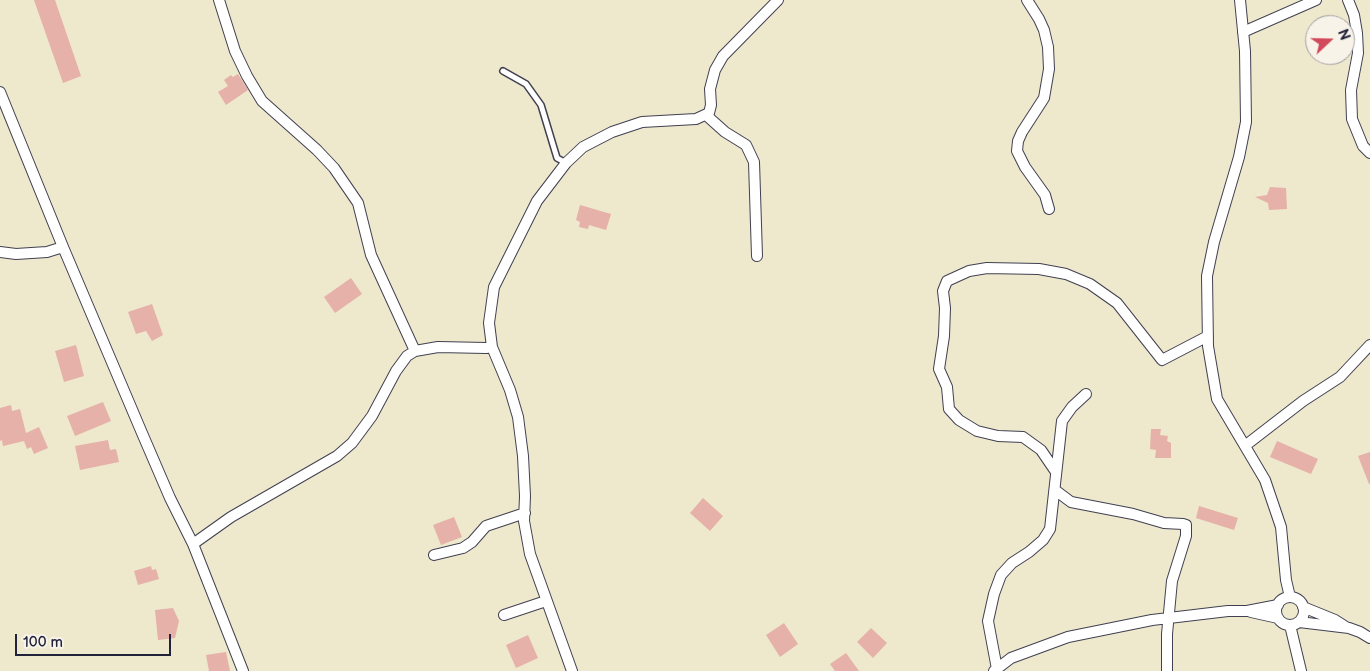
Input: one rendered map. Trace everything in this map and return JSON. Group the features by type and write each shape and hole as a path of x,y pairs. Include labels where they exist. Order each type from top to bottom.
{"street":[{"path":"219,0 235,51 247,76 262,100 318,150 334,168 358,203 371,255 415,351"},
{"path":"572,671 530,554 524,521 523,456 518,417 510,390 492,347 489,323 494,287 537,201 566,163 583,147 612,132 642,122 696,119 709,113 711,105 710,89 715,70 723,56 778,0"},
{"path":"1027,0 1044,30 1048,47 1049,69 1044,98 1022,132 1018,141 1017,151 1025,167 1046,195 1049,209"},
{"path":"1240,0 1245,51 1246,122 1239,157 1214,242 1207,276 1208,336 1217,399 1266,480 1281,527 1286,580 1290,597"},
{"path":"1243,32 1316,0"},
{"path":"1348,0 1354,15 1358,40 1358,54 1350,90 1352,119 1363,146 1370,153"},
{"path":"0,92 170,498 192,544 243,671"},
{"path":"706,115 725,132 746,145 754,162 757,256"},
{"path":"0,252 16,254 47,252 63,246"},
{"path":"1056,472 1041,450 1023,436 998,436 977,431 959,420 949,409 947,387 939,369 944,336 945,308 943,291 947,281 970,271 986,268 1030,269 1066,274 1090,284 1117,303 1162,360 1208,336"},
{"path":"1246,445 1303,401 1340,377 1370,345"},
{"path":"192,544 231,516 337,456 352,443 372,416 407,356 415,351 438,347 492,347"},
{"path":"1086,394 1072,407 1062,421 1050,528 1043,540 1012,563 1001,575 994,594 988,621 996,670 1011,658 1068,637 1169,618 1228,611 1247,611 1278,605"},
{"path":"1055,490 1071,502 1133,514 1164,523 1186,525 1186,536 1172,581 1166,656 1167,671"},
{"path":"434,556 463,548 472,542 486,526 525,513"},
{"path":"1349,628 1281,622 1276,614 1278,605 1281,601 1290,597 1296,599 1303,608 1335,620 1370,638"},
{"path":"504,615 546,601"},
{"path":"1294,624 1302,618 1303,608"},
{"path":"1247,611 1278,618"},
{"path":"1294,624 1301,671"}],"lane":[{"path":"503,71 526,84 541,105 557,158 566,163"}],"building":[{"path":"34,0 55,0 81,76 63,83"},
{"path":"238,74 248,90 226,105 218,92 228,86 224,80 231,75 233,77"},
{"path":"1270,187 1286,188 1287,209 1269,210 1268,203 1255,197 1267,195"},
{"path":"580,205 611,214 606,230 589,225 588,229 579,227 580,222 576,220"},
{"path":"351,278 362,294 335,313 324,297"},
{"path":"152,304 163,335 152,341 146,331 136,334 128,312"},
{"path":"76,345 84,376 64,382 55,351"},
{"path":"103,402 111,421 75,436 67,416"},
{"path":"11,405 12,411 20,409 26,433 39,427 48,448 34,454 31,447 27,449 24,441 3,446 2,440 0,441 0,408"},
{"path":"1151,429 1161,429 1160,435 1168,436 1167,441 1171,443 1171,458 1155,458 1156,450 1150,449"},
{"path":"108,440 110,450 116,449 119,462 80,470 75,446"},
{"path":"1277,441 1318,459 1311,474 1270,457"},
{"path":"1370,452 1370,484 1369,484 1358,456"},
{"path":"703,498 723,516 710,531 690,513"},
{"path":"1199,506 1238,518 1234,530 1196,518"},
{"path":"454,517 462,537 441,545 433,525"},
{"path":"151,566 152,570 156,569 159,579 138,585 134,571"},
{"path":"173,608 179,621 175,638 158,640 155,610"},
{"path":"784,623 798,644 780,657 766,635"},
{"path":"871,628 887,643 873,658 857,642"},
{"path":"528,635 538,658 516,668 506,645"},
{"path":"226,652 230,671 209,671 206,655"},
{"path":"846,653 859,671 835,671 830,664"}]}
